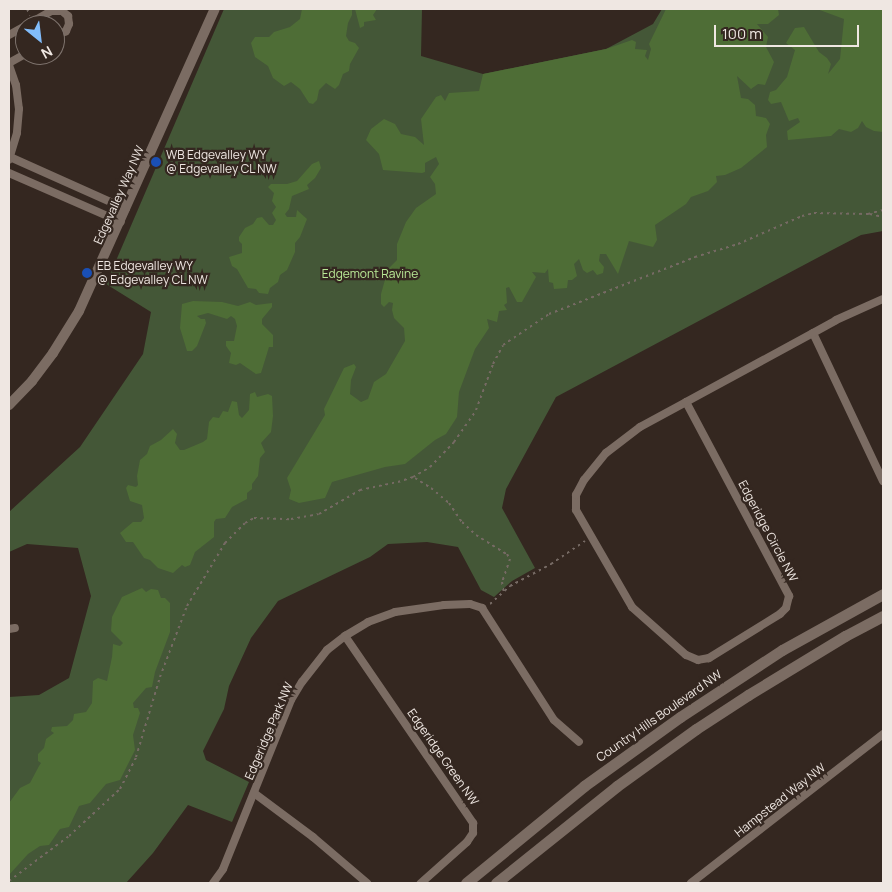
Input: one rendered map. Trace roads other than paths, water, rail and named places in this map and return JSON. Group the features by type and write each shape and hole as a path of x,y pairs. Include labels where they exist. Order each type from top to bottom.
{"main road":[{"name":"Country Hills Boulevard NW","path":"466,883 584,786 680,717 782,650 883,594"},
{"path":"496,883 573,820 748,694 845,636 883,616"}],"street":[{"name":"Edgevalley Way NW","path":"9,405 32,381 67,332 91,287 215,9"},
{"path":"44,15 51,11 62,11 68,16 69,24 65,32"},
{"path":"9,64 16,85 19,109 17,133 10,159 126,209"},
{"path":"9,173 120,222"},
{"name":"Edgeridge Circle NW","path":"686,402 788,590 786,608 780,614 709,658 698,660 691,659 632,607 575,506 576,495 584,480 606,452 620,441 686,402 812,333 883,299"},
{"path":"812,333 883,481"},
{"name":"Edgeridge Park NW","path":"213,883 223,869 292,700 302,682 327,650 368,622 394,612 444,605 470,604 482,608 554,720 579,742"},
{"name":"Edgeridge Green NW","path":"345,636 473,823 473,833 467,842 421,883"},
{"name":"Hampstead Way NW","path":"691,883 883,734"},
{"path":"254,793 313,837 367,883"}],"place":[{"name":"WB Edgevalley WY @ Edgevalley CL NW","path":"156,162"},
{"name":"EB Edgevalley WY @ Edgevalley CL NW","path":"87,273"}],"park label":[{"name":"Edgemont Ravine","path":"370,274"}]}
